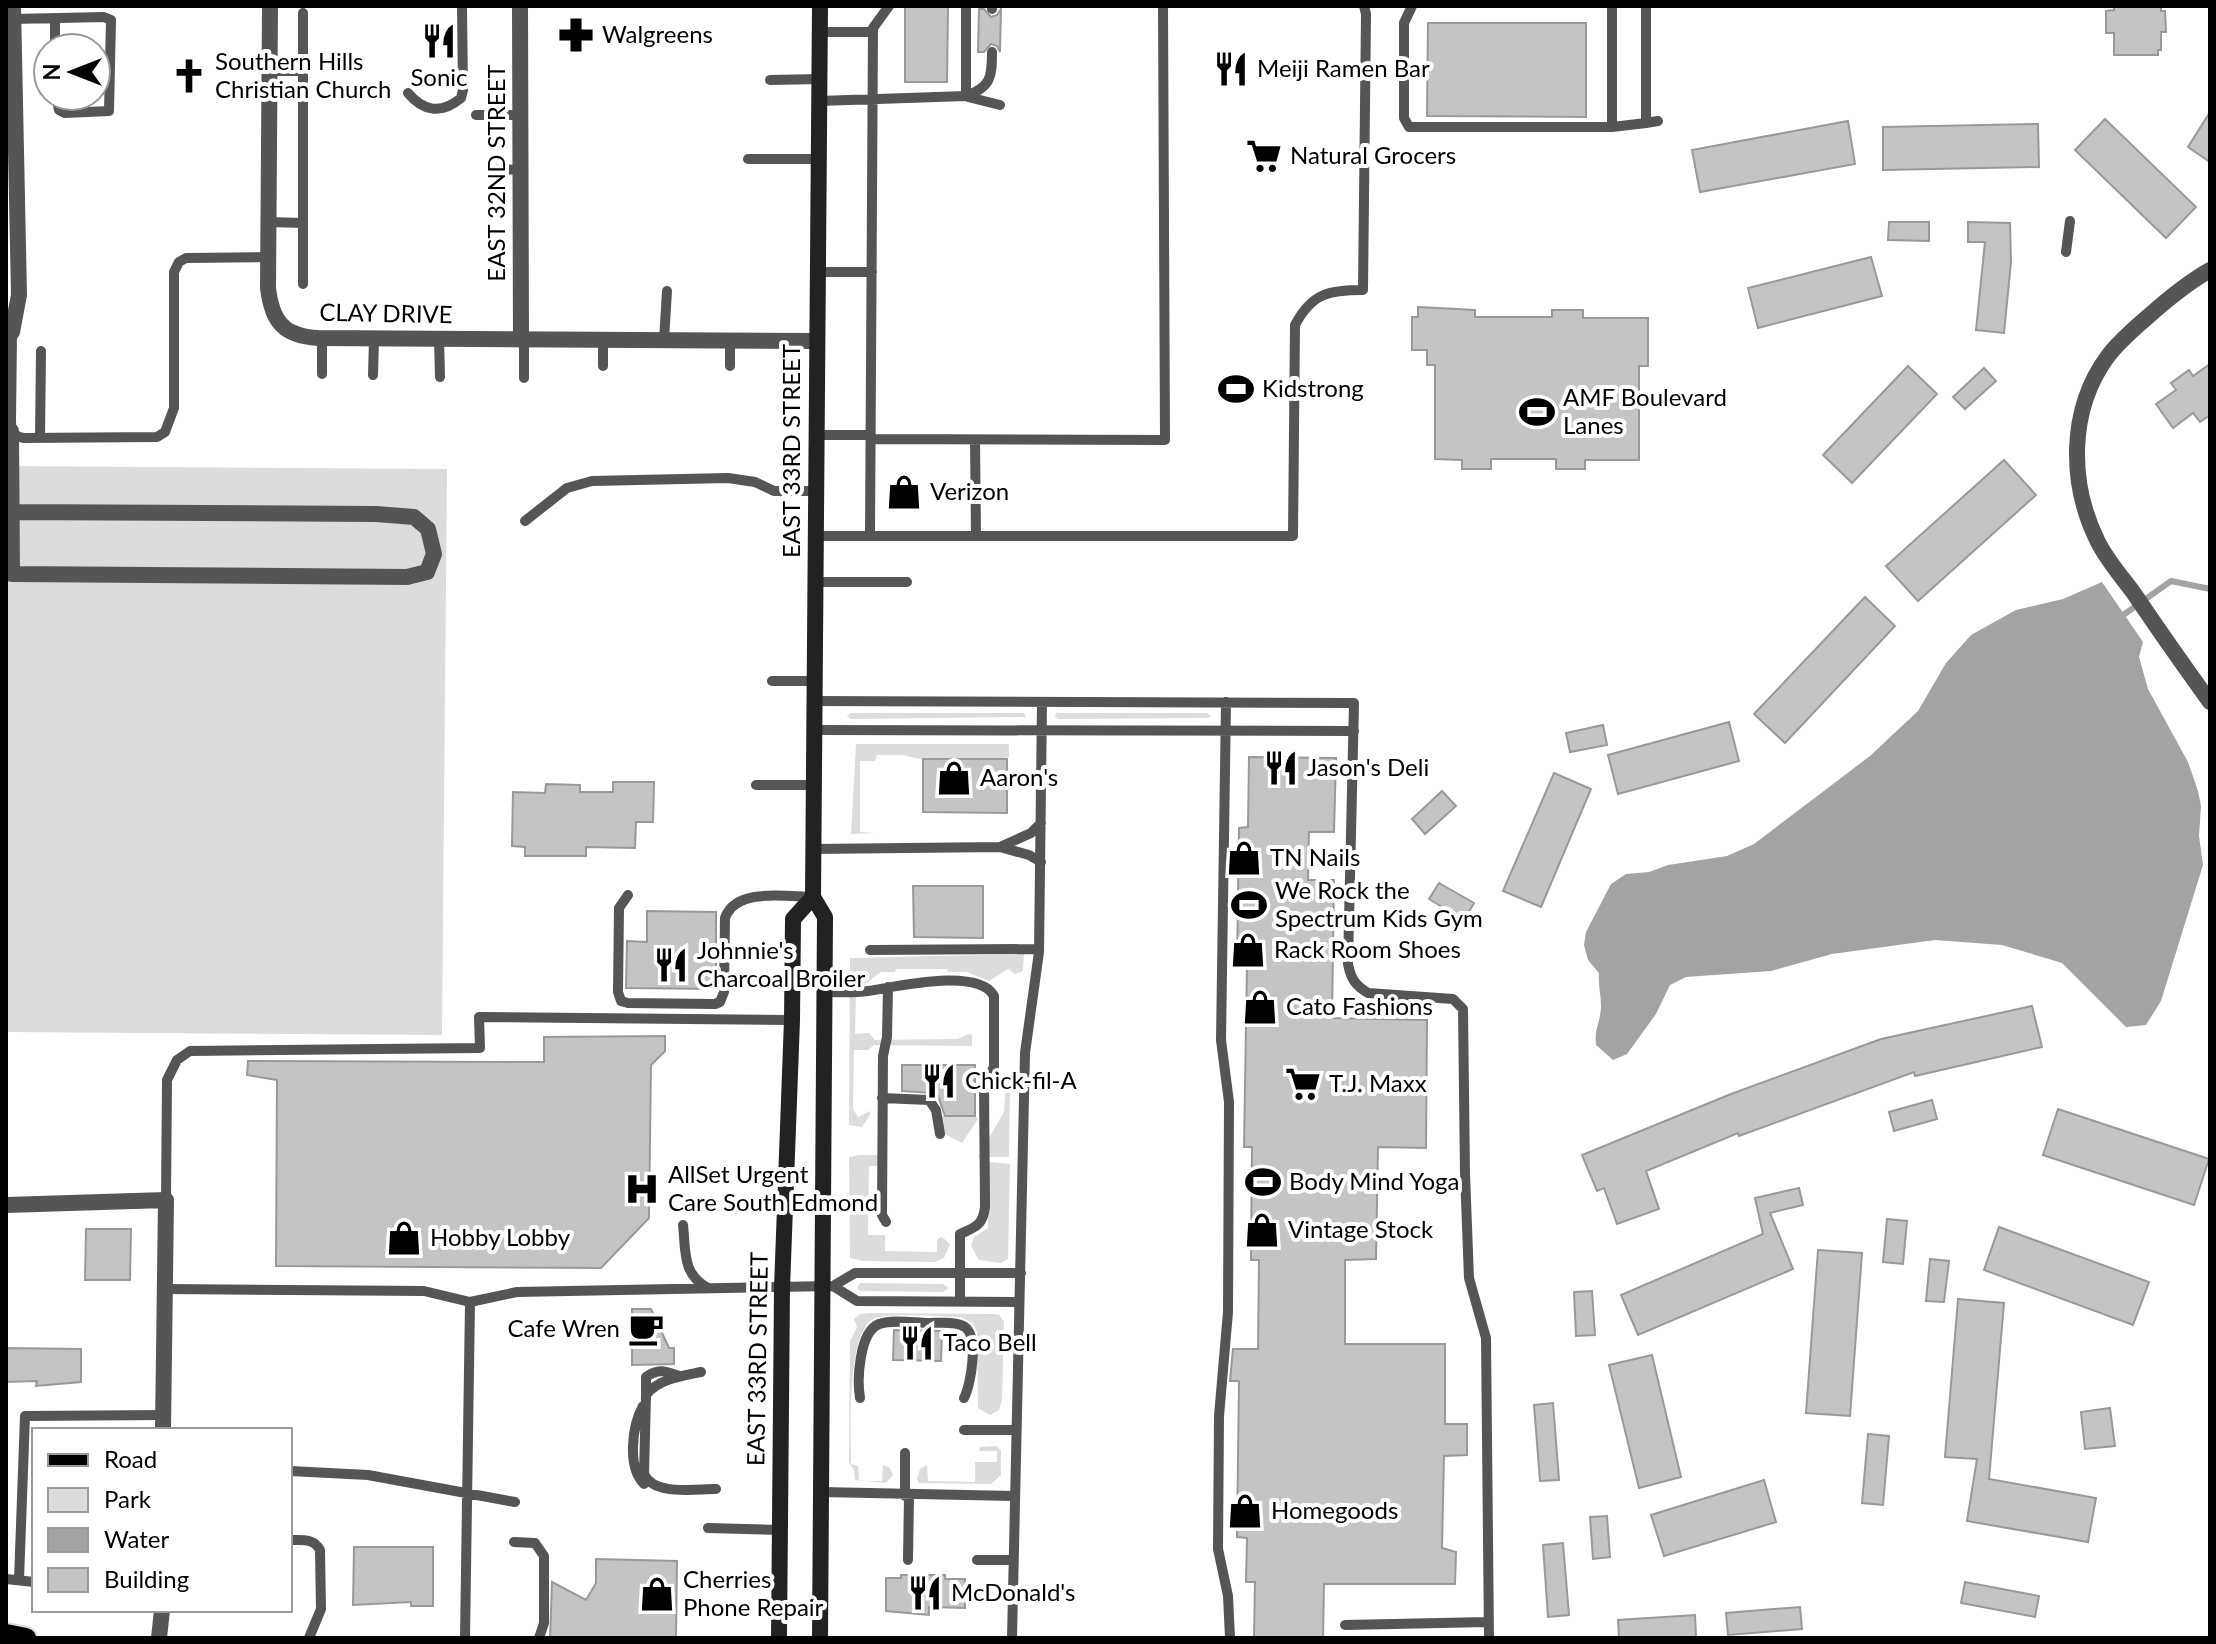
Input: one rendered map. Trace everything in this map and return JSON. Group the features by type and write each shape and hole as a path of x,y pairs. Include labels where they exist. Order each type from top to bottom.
{"main road":[{"name":"EAST 33RD STREET","path":"820,6 813,897 825,917 828,1286 820,1638"},
{"name":"EAST 33RD STREET","path":"779,1638 782,1288 793,919 813,897"},
{"path":"6,1634 26,1638"}],"street":[{"name":"CLAY DRIVE","path":"270,6 268,288 275,317 284,329 295,335 322,338 817,341"},
{"name":"EAST 32ND STREET","path":"520,6 522,340"},
{"path":"9,336 19,295 13,13"},
{"path":"2208,270 2170,297 2125,336 2103,365 2089,391 2078,430 2077,474 2084,507 2098,544 2210,702"},
{"path":"11,431 12,574 407,577 427,572 434,554 428,529 414,517 376,514 12,512"},
{"path":"6,1205 166,1200 163,1422"},
{"path":"159,1638 162,1612"}],"lane":[{"path":"408,93 420,106 428,109 443,108 461,98 462,6"},
{"path":"870,536 873,32 889,6"},
{"path":"966,6 966,96"},
{"path":"816,435 975,440 1165,440 1163,6"},
{"path":"815,536 1293,536 1295,325 1308,305 1317,298 1336,290 1363,290 1364,6"},
{"path":"1412,6 1404,23 1404,118 1409,127 1612,127 1658,121"},
{"path":"1612,6 1612,127"},
{"path":"1646,6 1646,123"},
{"path":"13,13 55,20 104,17 109,18 111,32"},
{"path":"303,13 303,284"},
{"path":"55,20 55,32"},
{"path":"820,32 873,32"},
{"path":"819,101 966,96 982,90 989,80 992,52"},
{"path":"270,71 303,71"},
{"path":"770,80 819,79"},
{"path":"966,96 1000,105"},
{"path":"63,112 106,112"},
{"path":"476,115 520,115"},
{"path":"748,159 819,159"},
{"path":"498,169 521,170"},
{"path":"2066,252 2070,221"},
{"path":"268,222 303,223"},
{"path":"9,336 11,431 18,437 157,437 165,432 174,408 174,272 179,262 186,258 268,257"},
{"path":"818,272 872,272"},
{"path":"664,340 667,291"},
{"path":"322,338 322,374"},
{"path":"373,375 374,339"},
{"path":"439,339 440,377"},
{"path":"522,340 524,378"},
{"path":"603,340 603,366"},
{"path":"730,340 730,366"},
{"path":"40,438 41,351"},
{"path":"975,440 976,536"},
{"path":"525,521 567,488 592,481 728,478 755,482 774,491 816,491"},
{"path":"815,582 907,582"},
{"path":"772,681 815,681"},
{"path":"814,701 1354,703 1348,964 1351,977 1356,986 1368,993 1453,999 1463,1009 1469,1278 1486,1338 1489,1638"},
{"path":"1012,1638 1025,1053 1039,949 1042,702"},
{"path":"1226,702 1221,1040 1229,1102 1228,1312 1219,1416 1218,1549 1230,1611 1230,1638"},
{"path":"814,730 1354,731"},
{"path":"756,785 814,785"},
{"path":"1000,847 1031,833 1041,823"},
{"path":"813,849 1000,847 1029,855 1041,862"},
{"path":"628,895 622,901 619,915 618,992 621,1001 715,1004 720,1002 724,992 725,918 729,910 754,896 813,897"},
{"path":"870,950 1039,949"},
{"path":"824,992 866,991 930,981 979,983 991,989 994,996 994,1067 984,1085 984,1219 979,1226 960,1234 960,1302"},
{"path":"886,1222 882,1215 882,1098 888,987"},
{"path":"166,1200 167,1080 177,1060 190,1051 480,1048 479,1017 792,1020"},
{"path":"882,1098 929,1100 936,1110 940,1134"},
{"path":"683,1225 691,1276 710,1289"},
{"path":"165,1289 424,1291 470,1302 517,1292 828,1286 855,1273 1021,1273"},
{"path":"828,1286 857,1301 1018,1302"},
{"path":"465,1638 470,1302"},
{"path":"860,1398 858,1373 866,1340 874,1327 885,1323 950,1323 964,1326 971,1337 972,1371 964,1398"},
{"path":"701,1372 651,1388 645,1400 644,1474 651,1484 662,1488 716,1489"},
{"path":"19,1580 25,1416 163,1422"},
{"path":"964,1430 1015,1430"},
{"path":"905,1453 908,1560"},
{"path":"292,1471 368,1475 515,1502"},
{"path":"821,1492 1014,1496"},
{"path":"708,1528 780,1530"},
{"path":"292,1540 308,1540 318,1545 320,1550 321,1609 309,1638"},
{"path":"514,1542 535,1543 544,1556 544,1623 539,1638"},
{"path":"977,1560 1013,1560"},
{"path":"6,1579 32,1582"},
{"path":"1345,1625 1488,1622"}],"green space":[{"path":"6,466 447,469 442,1035 6,1032"},
{"path":"1024,713 1026,717 850,719 847,715"},
{"path":"1056,713 1207,713 1211,716 1058,719"},
{"path":"856,744 1009,744 1009,757 955,760 877,755 875,761 860,761 860,832 875,833 851,834"},
{"path":"1024,954 1023,971 1015,974 1008,969 989,981 967,972 948,972 947,969 896,969 895,972 881,972 856,991 855,1034 869,1033 875,1040 957,1039 969,1034 972,1035 972,1046 874,1045 868,1050 854,1050 853,1109 858,1117 870,1111 870,1115 862,1127 849,1125 850,958"},
{"path":"1010,1085 1009,1157 978,1157 1004,1112 1006,1086"},
{"path":"938,1116 975,1116 978,1119 962,1143 935,1129"},
{"path":"878,1155 881,1166 869,1166 868,1235 885,1235 885,1251 937,1252 937,1239 942,1237 950,1244 944,1258 935,1262 850,1258 849,1157"},
{"path":"988,1162 1010,1164 1008,1259 1001,1263 979,1260 971,1246 974,1237 988,1228"},
{"path":"860,1283 943,1284 948,1288 943,1292 860,1291 857,1288"},
{"path":"871,1313 999,1315 1004,1322 1002,1400 999,1410 990,1415 978,1408 977,1332 973,1323 960,1317 890,1316 873,1319 864,1328 854,1364 851,1409 851,1464 858,1466 859,1480 855,1480 849,1462 850,1341 857,1327 854,1319 860,1314"},
{"path":"996,1446 1001,1450 1001,1475 991,1484 919,1483 917,1479 920,1469 927,1465 928,1481 975,1482 975,1462 997,1462 997,1451 979,1451 980,1447"},
{"path":"883,1465 890,1468 893,1475 886,1483 865,1481 882,1481"}],"water":[{"path":"2102,582 2143,642 2139,657 2148,689 2188,762 2201,806 2199,836 2203,865 2161,1001 2146,1025 2126,1027 2062,963 2002,945 1935,940 1832,954 1771,971 1686,977 1670,985 1656,1014 1627,1054 1613,1060 1596,1045 1601,1006 1599,973 1588,960 1584,945 1586,932 1611,884 1626,874 1727,856 1754,844 1870,756 1918,711 1946,663 1971,635 2016,610 2063,599"}],"building":[{"path":"905,6 948,6 947,82 905,82"},
{"path":"2114,6 2161,6 2161,11 2165,11 2166,32 2161,32 2158,55 2114,55 2114,33 2106,33 2106,11 2114,10"},
{"path":"979,9 984,9 991,17 1001,9 1000,52 997,46 991,44 984,52 978,52"},
{"path":"1428,23 1586,23 1586,117 1427,116"},
{"path":"2210,112 2210,162 2188,147"},
{"path":"2105,119 2196,207 2166,238 2075,150"},
{"path":"1848,121 1855,164 1700,192 1692,150"},
{"path":"2038,124 2039,167 1883,170 1883,127"},
{"path":"1889,222 1929,222 1929,241 1888,240"},
{"path":"1968,222 2010,223 2011,262 2004,333 1976,330 1985,242 1968,242"},
{"path":"1871,257 1882,296 1758,328 1748,288"},
{"name":"AMF Boulevard Lanes","path":"1418,307 1475,310 1475,317 1552,317 1552,310 1583,310 1583,318 1648,318 1648,366 1639,366 1639,460 1585,460 1585,469 1556,469 1556,459 1491,459 1491,469 1462,469 1462,460 1435,459 1435,365 1427,365 1427,350 1412,350 1412,317 1418,317"},
{"path":"2210,364 2210,415 2200,422 2193,413 2173,428 2156,404 2176,390 2171,383 2189,370 2193,376"},
{"path":"1908,366 1937,394 1852,483 1823,455"},
{"path":"1984,368 1996,381 1965,409 1953,397"},
{"path":"2004,460 2036,495 1918,601 1886,566"},
{"path":"1865,597 1895,626 1785,743 1754,714"},
{"path":"1729,722 1739,761 1618,794 1608,755"},
{"path":"1603,725 1607,745 1570,752 1566,733"},
{"path":"1249,757 1336,758 1334,832 1309,832 1308,880 1334,880 1332,1018 1427,1020 1426,1148 1378,1147 1376,1259 1345,1260 1345,1344 1445,1344 1445,1424 1467,1424 1467,1455 1444,1456 1442,1548 1456,1552 1455,1584 1324,1584 1323,1638 1254,1638 1255,1582 1246,1582 1247,1538 1237,1537 1239,1381 1230,1381 1233,1349 1258,1349 1259,1260 1251,1260 1252,1147 1244,1147 1247,966 1237,966 1239,828 1248,827"},
{"path":"923,759 1007,759 1007,813 923,812"},
{"path":"1554,773 1591,789 1541,907 1503,891"},
{"path":"613,782 654,782 653,822 636,822 635,848 586,847 586,856 525,856 525,847 512,846 513,792 545,793 546,784 580,785 580,792 613,792"},
{"path":"1442,791 1456,806 1425,834 1412,819"},
{"path":"1439,883 1474,903 1464,920 1429,899"},
{"path":"913,886 983,886 983,938 914,937"},
{"name":"Johnnie's Charcoal Broiler","path":"647,911 716,912 716,989 626,988 627,941 647,942"},
{"path":"2032,1006 2042,1047 1915,1076 1914,1072 1739,1136 1738,1133 1646,1171 1659,1209 1617,1224 1604,1188 1597,1191 1582,1155 1731,1094 1881,1039"},
{"path":"665,1036 665,1051 651,1065 649,1218 601,1268 276,1266 277,1080 247,1075 248,1061 544,1062 544,1037"},
{"name":"Chick-fil-A","path":"902,1065 975,1065 975,1116 945,1116 938,1096 933,1093 902,1091"},
{"path":"1932,1100 1937,1119 1894,1131 1889,1112"},
{"path":"2058,1109 2209,1159 2194,1205 2043,1155"},
{"path":"1799,1188 1803,1205 1770,1213 1793,1269 1638,1335 1621,1295 1763,1234 1755,1198"},
{"path":"1887,1219 1907,1221 1903,1264 1883,1262"},
{"path":"1999,1227 2149,1282 2133,1325 1984,1270"},
{"path":"86,1229 131,1229 130,1280 85,1280"},
{"path":"1818,1250 1862,1253 1850,1416 1806,1413"},
{"path":"1930,1259 1949,1261 1944,1302 1926,1301"},
{"path":"1592,1291 1595,1335 1576,1336 1574,1292"},
{"path":"1958,1299 2004,1303 1989,1479 2096,1498 2088,1542 1967,1521 1977,1459 1945,1457"},
{"name":"Cafe Wren","path":"632,1309 651,1309 669,1348 674,1348 674,1364 632,1365"},
{"name":"Taco Bell","path":"894,1330 942,1331 941,1361 893,1360"},
{"path":"6,1348 81,1349 81,1382 36,1386 37,1381 6,1382"},
{"path":"1652,1355 1681,1477 1639,1488 1609,1365"},
{"path":"1553,1403 1559,1480 1540,1481 1534,1405"},
{"path":"2110,1408 2115,1446 2085,1449 2081,1412"},
{"path":"1868,1434 1889,1436 1883,1505 1862,1503"},
{"path":"1764,1480 1776,1522 1664,1556 1651,1515"},
{"path":"1607,1516 1610,1557 1593,1559 1590,1517"},
{"path":"1563,1543 1569,1615 1548,1617 1543,1545"},
{"path":"354,1547 433,1547 433,1606 411,1606 411,1602 353,1605"},
{"path":"596,1559 677,1561 676,1638 550,1638 552,1582 586,1600 596,1583"},
{"name":"McDonald's","path":"901,1575 945,1575 945,1579 965,1579 965,1608 929,1607 929,1615 886,1611 886,1578 901,1578"},
{"path":"1965,1582 2039,1596 2035,1617 1961,1603"},
{"path":"1800,1607 1802,1629 1728,1635 1726,1613"},
{"path":"1695,1615 1696,1637 1619,1638 1618,1620"}],"waterway":[{"path":"2119,618 2171,581 2210,589"}],"place":[{"name":"Walgreens","path":"576,35"},
{"name":"Sonic","path":"439,41"},
{"name":"Meiji Ramen Bar","path":"1231,69"},
{"name":"Southern Hills Christian Church","path":"189,76"},
{"name":"Natural Grocers","path":"1264,156"},
{"name":"Kidstrong","path":"1236,389"},
{"name":"AMF Boulevard Lanes","path":"1537,412"},
{"name":"Verizon","path":"904,492"},
{"name":"Jason's Deli","path":"1281,768"},
{"name":"Aaron's","path":"954,778"},
{"name":"TN Nails","path":"1244,858"},
{"name":"We Rock the Spectrum Kids Gym","path":"1249,905"},
{"name":"Rack Room Shoes","path":"1248,950"},
{"name":"Johnnie's Charcoal Broiler","path":"671,965"},
{"name":"Cato Fashions","path":"1260,1007"},
{"name":"Chick-fil-A","path":"939,1081"},
{"name":"T.J. Maxx","path":"1303,1084"},
{"name":"Body Mind Yoga","path":"1263,1182"},
{"name":"AllSet Urgent Care South Edmond","path":"642,1189"},
{"name":"Vintage Stock","path":"1262,1230"},
{"name":"Hobby Lobby","path":"404,1238"},
{"name":"Cafe Wren","path":"646,1329"},
{"name":"Taco Bell","path":"917,1343"},
{"name":"Homegoods","path":"1245,1511"},
{"name":"McDonald's","path":"925,1593"},
{"name":"Cherries Phone Repair","path":"657,1594"}]}
